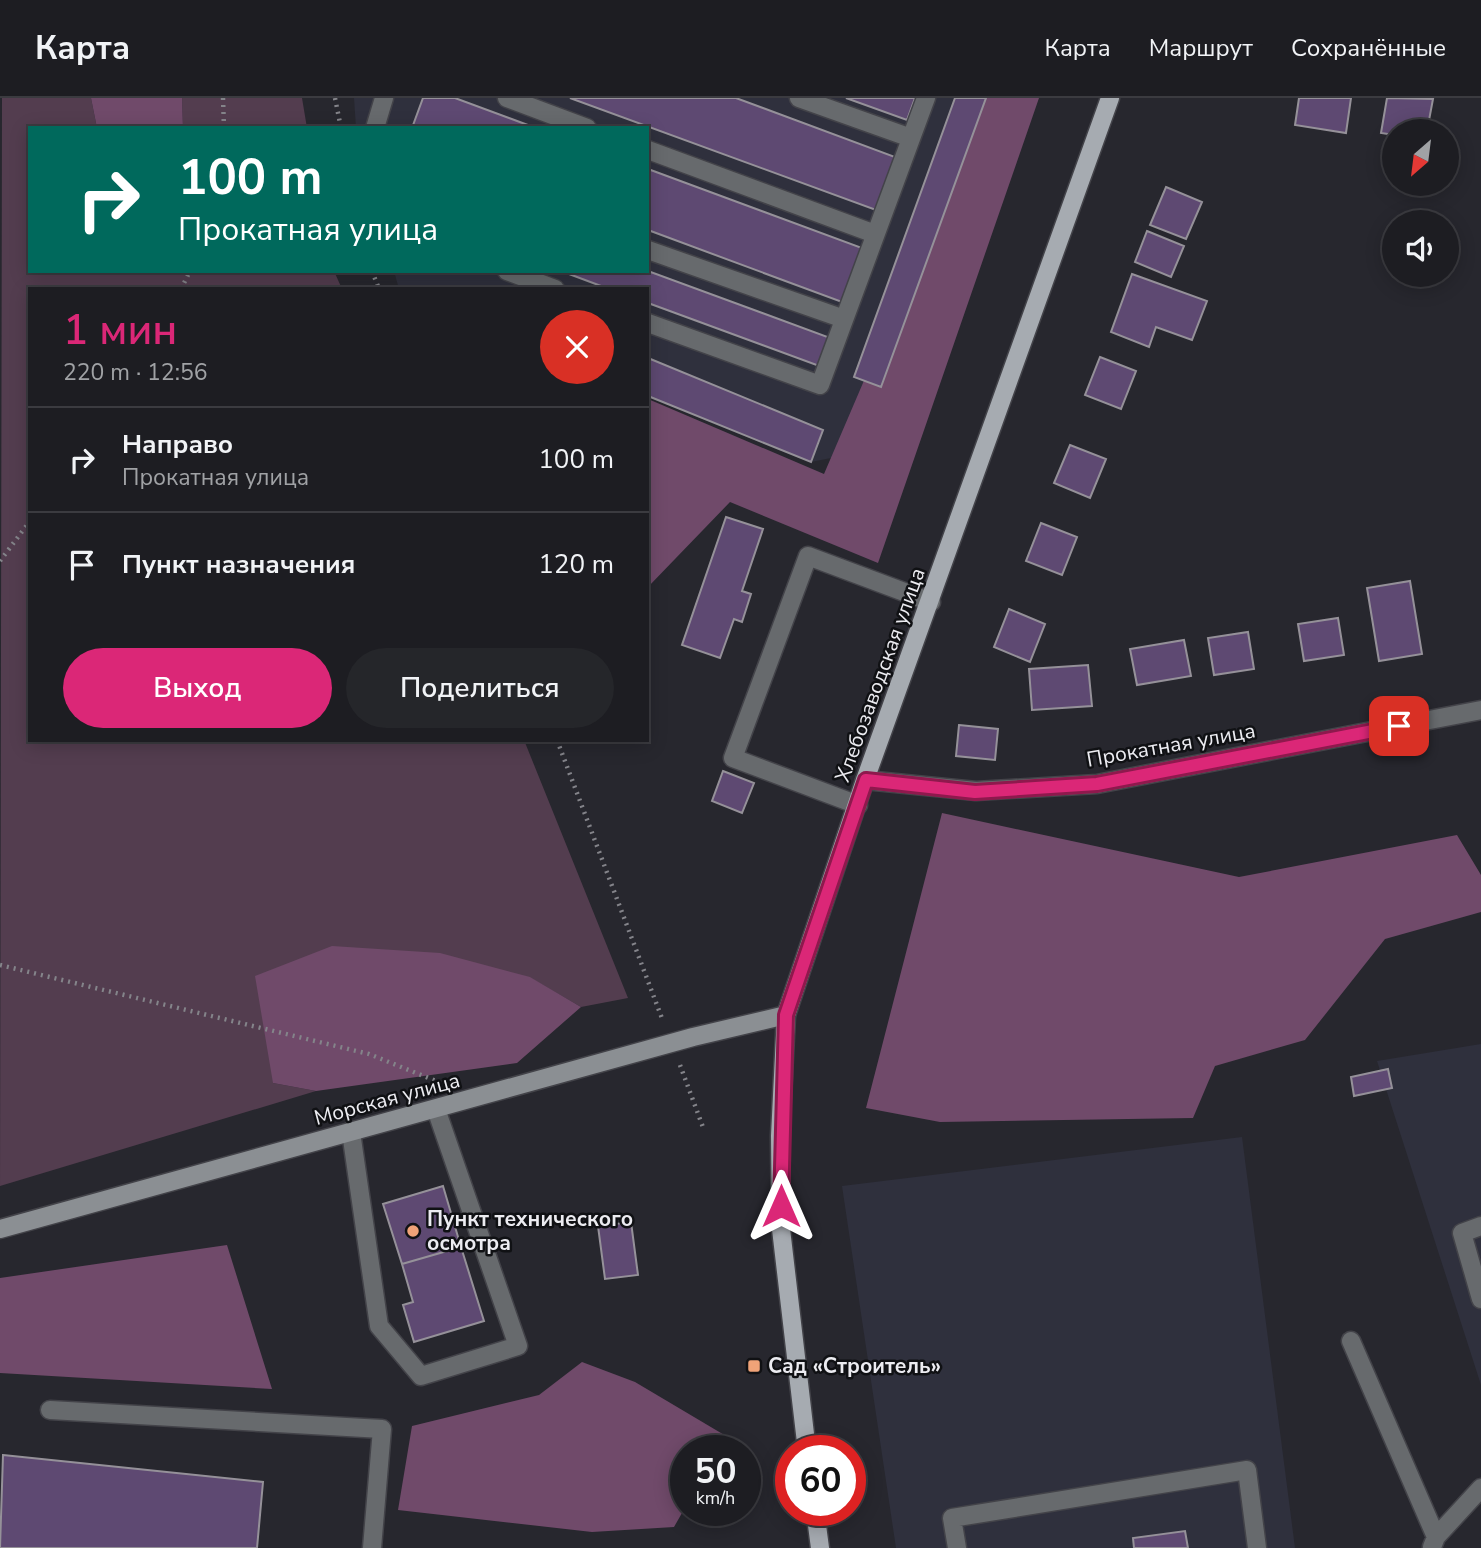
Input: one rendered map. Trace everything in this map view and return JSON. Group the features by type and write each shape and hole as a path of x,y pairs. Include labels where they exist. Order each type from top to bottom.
{"main road":[{"name":"Хлебозаводская улица","path":"805,1435 781,1229 780,1136 786,1015 866,780 1110,98"},
{"path":"817,1526 820,1548"}],"street":[{"path":"376,126 384,98"},
{"path":"507,98 582,126"},
{"path":"799,98 911,138"},
{"path":"649,323 820,385 926,98"},
{"path":"649,150 876,234"},
{"path":"649,250 844,319"},
{"path":"511,273 550,287"},
{"path":"858,805 733,758 808,556 931,602"},
{"name":"Прокатная улица","path":"866,780 975,792 1097,784 1481,710"},
{"name":"Морская улица","path":"0,1229 672,1043 786,1015"},
{"path":"351,1132 379,1326 421,1376 519,1346 436,1109"},
{"path":"1481,1226 1462,1233 1481,1298"},
{"path":"1351,1341 1433,1543 1481,1488"},
{"path":"50,1410 383,1429 372,1548"},
{"path":"957,1548 952,1518 1247,1470 1257,1548"}],"path":[{"path":"223,98 224,126"},
{"path":"335,98 341,126"},
{"path":"0,561 28,524"},
{"path":"557,742 704,1130"},
{"path":"0,965 369,1054 477,1097"}],"shaded area":[{"path":"2,98 91,98 97,126 28,126 28,273 335,273 341,287 28,287 28,742 525,742 628,998 581,1007 529,977 273,1083 316,1091 0,1186"},
{"path":"91,98 182,98 183,126 97,126"},
{"path":"182,98 302,98 307,126 183,126"},
{"path":"354,98 986,98 856,453 811,462 649,396 649,287 398,287 395,273 649,273 649,126 356,126"},
{"path":"985,98 1039,98 878,563 730,502 649,586 649,399 824,474"},
{"path":"942,813 1239,877 1457,835 1481,875 1481,912 1385,939 1305,1040 1215,1066 1193,1118 940,1122 866,1108"},
{"path":"332,946 440,953 530,977 581,1007 517,1063 316,1091 273,1083 255,976"},
{"path":"1481,1044 1481,1385 1377,1061"},
{"path":"1242,1137 1295,1548 896,1548 842,1186"},
{"path":"227,1245 272,1389 0,1373 0,1278"},
{"path":"582,1362 635,1382 724,1435 670,1435 670,1526 674,1527 592,1532 398,1510 412,1426 539,1395"}],"building":[{"path":"423,98 455,98 531,126 413,126"},
{"path":"570,98 736,98 895,157 876,210"},
{"path":"846,98 915,98 907,120"},
{"path":"955,98 986,98 881,387 854,377"},
{"path":"1299,98 1351,98 1346,133 1295,125"},
{"path":"1387,98 1433,99 1429,119 1383,119"},
{"path":"649,169 862,248 842,302 649,230"},
{"path":"1166,187 1202,202 1186,239 1150,225"},
{"path":"1147,231 1184,246 1171,277 1135,262"},
{"path":"649,271 833,339 822,367 649,303 649,287 604,287 566,273"},
{"path":"1132,274 1207,301 1192,340 1156,327 1149,347 1111,332"},
{"path":"1100,357 1136,371 1121,409 1085,395"},
{"path":"649,358 823,430 811,462 649,396"},
{"path":"1070,445 1106,459 1090,498 1054,483"},
{"path":"726,517 763,529 742,591 751,594 742,622 734,619 720,658 682,645"},
{"path":"1041,523 1077,537 1062,575 1026,561"},
{"path":"1410,581 1422,654 1379,661 1367,588"},
{"path":"1009,609 1045,624 1030,662 994,647"},
{"path":"1338,618 1344,655 1304,661 1298,624"},
{"path":"1248,632 1254,669 1214,675 1208,638"},
{"path":"1184,640 1191,676 1137,685 1130,649"},
{"path":"1088,665 1092,706 1032,710 1029,669"},
{"path":"959,725 998,729 995,760 956,756"},
{"path":"723,771 754,783 742,813 712,801"},
{"path":"1388,1069 1392,1088 1354,1096 1351,1077"},
{"path":"443,1186 461,1247 402,1264 383,1204"},
{"path":"631,1222 638,1275 605,1279 598,1226"},
{"path":"461,1247 484,1321 414,1342 403,1305 413,1302 402,1264"},
{"path":"3,1455 263,1482 257,1548 0,1548"},
{"path":"1185,1531 1188,1548 1134,1548 1133,1538"}],"place":[{"name":"Пункт технического осмотра","path":"413,1231"},
{"name":"Сад «Строитель»","path":"754,1366"}],"route":[{"path":"781,1206 780,1136 786,1015 866,780 975,792 1097,784 1399,726"}]}
